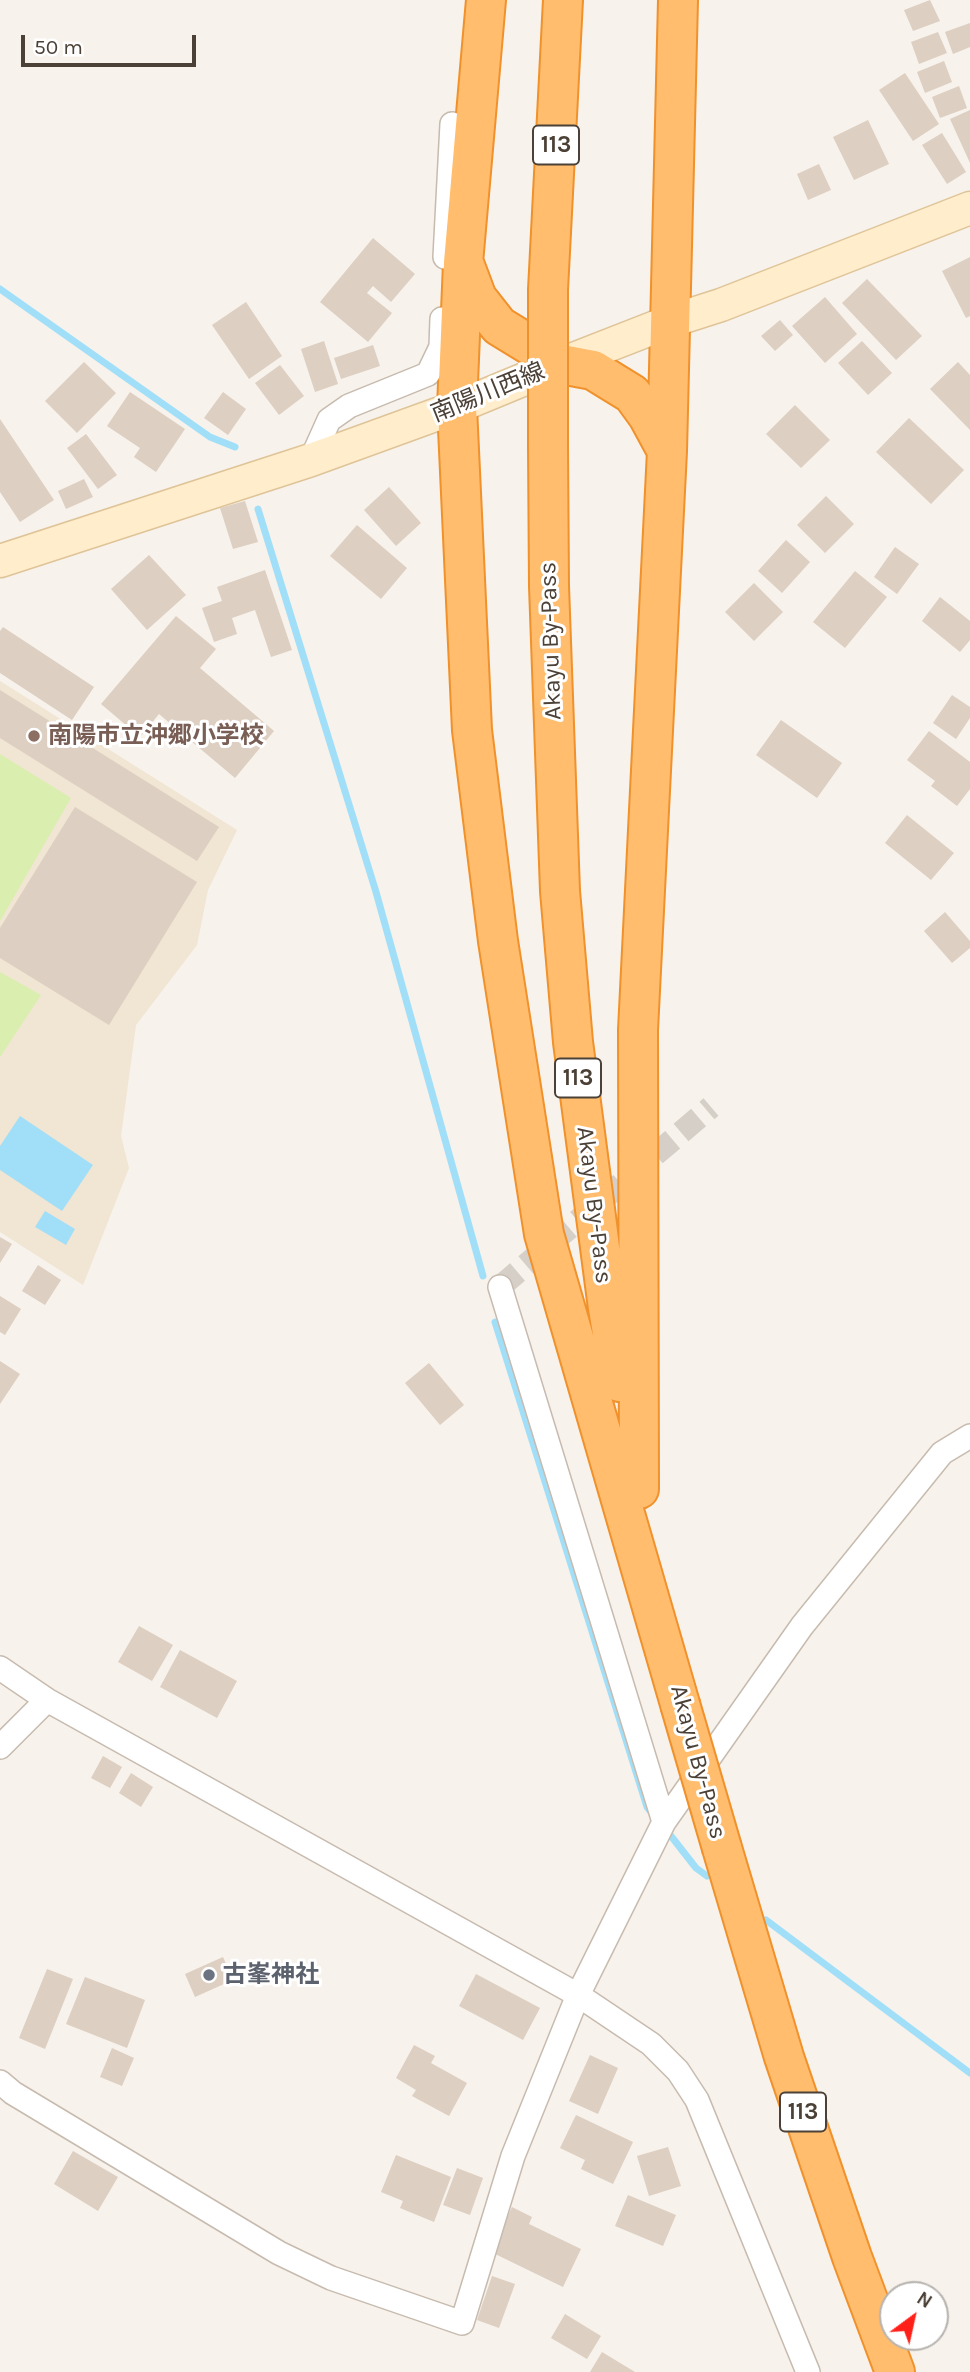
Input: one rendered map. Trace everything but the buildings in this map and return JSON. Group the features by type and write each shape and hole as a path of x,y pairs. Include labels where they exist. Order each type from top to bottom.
{"highway":[{"path":"486,0 463,263 457,407 472,730 498,941 544,1234 680,1704"},
{"name":"Akayu By-Pass","path":"563,0 548,290 549,586 560,891 573,1042 608,1308 680,1704 784,2057 895,2372"},
{"path":"639,1489 638,1030 667,451 678,0"},
{"path":"463,263 477,298 499,326 561,364 593,370 632,394 648,416 667,451"}],"main road":[{"name":"南陽川西線","path":"0,561 311,460 457,407 671,321 721,305 970,208"}],"street":[{"path":"311,460 329,420 349,405 428,374 441,347 452,124"},
{"path":"500,1287 664,1822"},
{"path":"0,2082 13,2093 279,2253 331,2278 461,2323 513,2156 578,1995 664,1822 802,1626 942,1453 970,1436"},
{"path":"0,1668 47,1700 578,1995 651,2044 678,2071 697,2100 808,2372"},
{"path":"0,1747 47,1700"}],"shaded area":[{"path":"0,681 237,830 208,890 197,945 136,1025 121,1136 129,1168 83,1285 0,1232"}],"green space":[{"path":"0,754 71,798 0,921"},
{"path":"0,972 41,995 0,1057"}],"water":[{"path":"20,1116 93,1165 62,1211 0,1170 0,1146"},
{"path":"45,1211 75,1229 66,1245 35,1227"}],"waterway":[{"path":"0,289 210,437 235,447"},
{"path":"258,509 376,892 483,1276"},
{"path":"495,1322 647,1807 651,1812"},
{"path":"671,1836 696,1868 707,1876"},
{"path":"766,1920 970,2073"}],"tunnel":[{"path":"500,1287 711,1107"}],"place":[{"name":"南陽市立沖郷小学校","path":"34,736"},
{"name":"古峯神社","path":"209,1975"}]}
